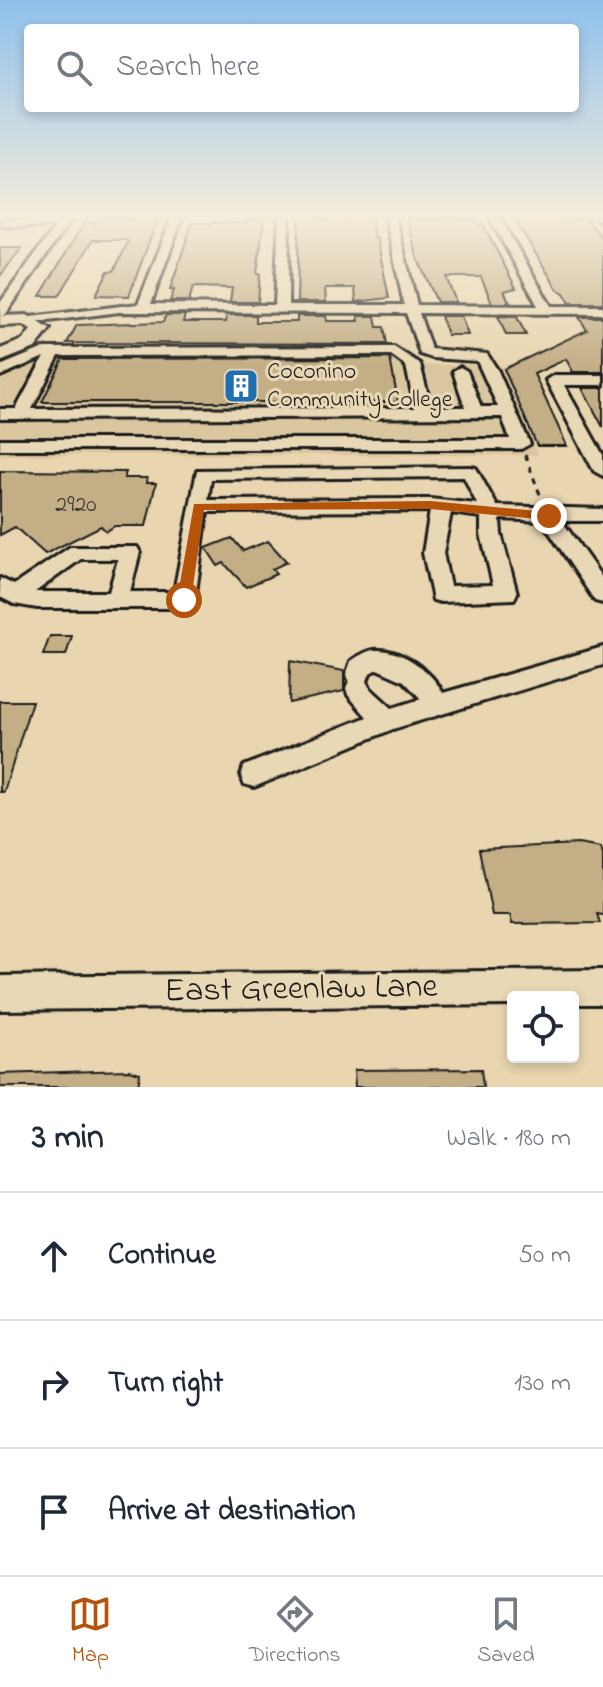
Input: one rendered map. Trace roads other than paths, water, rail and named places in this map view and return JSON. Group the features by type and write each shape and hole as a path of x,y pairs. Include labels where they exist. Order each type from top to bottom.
{"main road":[{"path":"0,321 32,324 29,344 0,356"}],"street":[{"path":"0,312 33,266"},
{"path":"136,310 156,266"},
{"path":"281,310 282,266"},
{"path":"0,444 521,444 491,371 482,357 425,351 402,266"},
{"path":"522,266 547,310"},
{"path":"13,297 18,299 32,324 136,310 603,310"},
{"path":"0,372 44,352 394,351 413,364 424,413"},
{"path":"21,414 54,352"},
{"path":"460,371 475,413"},
{"path":"603,380 554,380 603,471"},
{"path":"0,414 508,412"},
{"path":"7,591 37,600 184,600 203,474 470,472 490,510 491,534 506,593 441,594 433,553 443,506"},
{"path":"400,473 408,505"},
{"path":"198,506 408,505 549,516 603,515"},
{"path":"549,516 603,595"},
{"path":"7,591 77,552 130,552 117,601"},
{"path":"254,775 388,720 603,656"},
{"path":"388,720 360,695 359,668 375,659 400,664 431,692 437,705"},
{"name":"East Greenlaw Lane","path":"0,993 603,987"}],"place":[{"name":"Coconino Community College","path":"241,386"}]}
